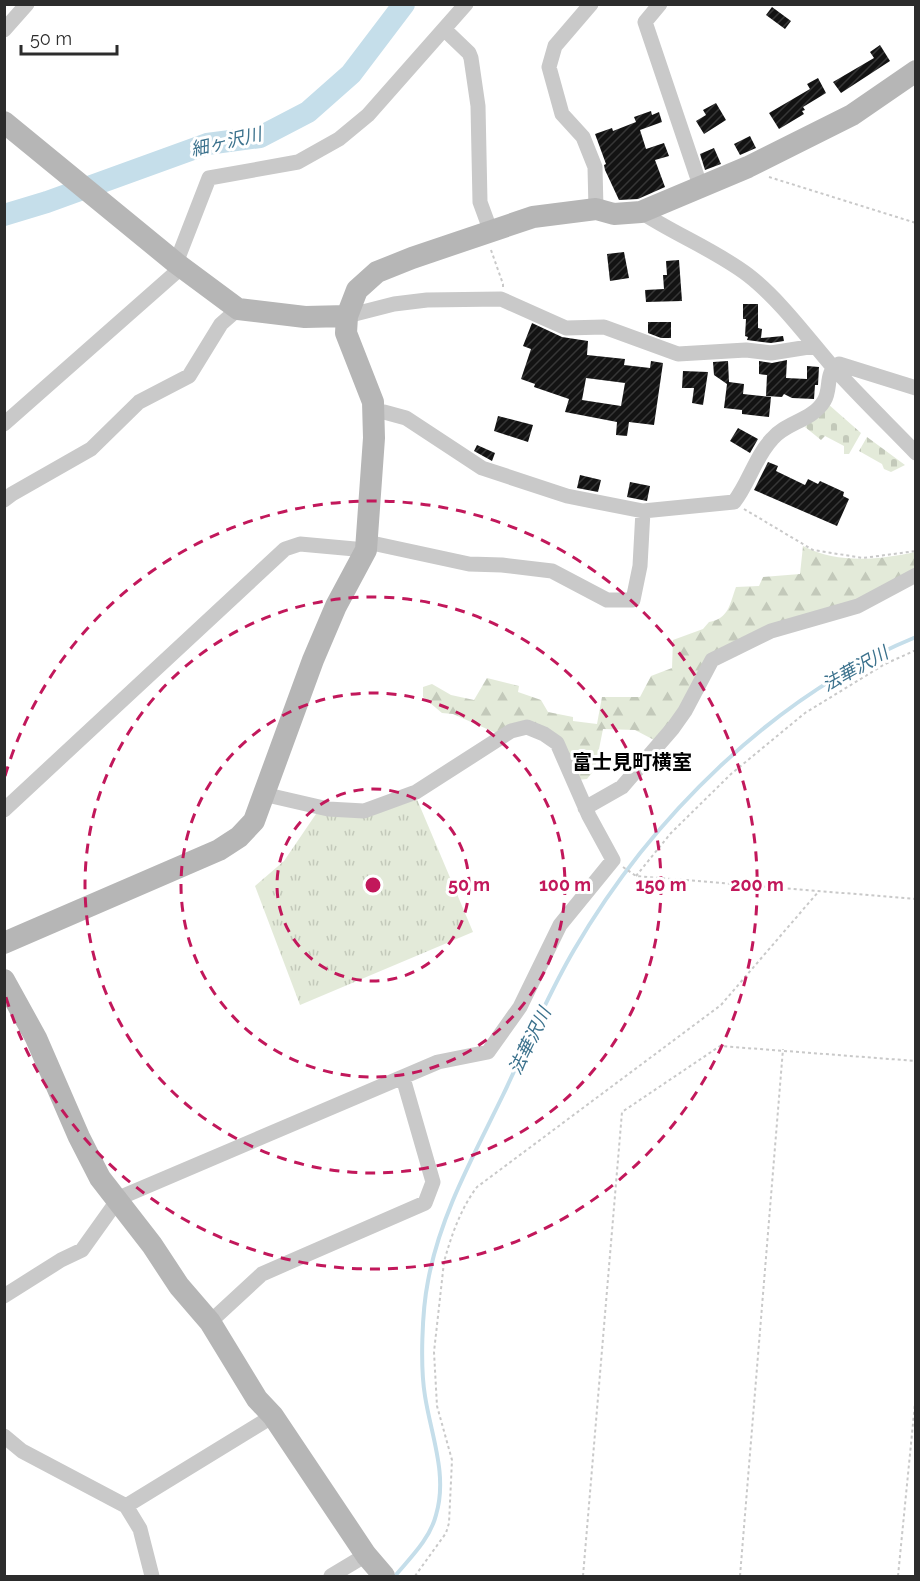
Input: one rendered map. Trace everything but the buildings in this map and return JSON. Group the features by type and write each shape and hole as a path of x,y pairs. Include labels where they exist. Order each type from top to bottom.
{"street":[{"path":"4,30 27,4"},
{"path":"4,424 179,265 209,178 298,162 339,139 368,115 466,4"},
{"path":"591,4 555,46 549,68 562,114 583,136 595,167 596,209"},
{"path":"660,4 645,22 701,188"},
{"path":"445,30 469,53 473,66 478,106 480,202 488,233"},
{"path":"4,944 219,850 239,837 254,820 313,660 336,606 367,546 374,438 373,402 346,333 347,316 357,290 377,272 533,218 596,209 614,214 641,212 748,167 852,115 915,71"},
{"path":"4,122 179,265 238,309 305,317 347,316 416,301 501,299 566,328 604,327 678,354 746,350 771,353 815,346"},
{"path":"641,212 661,226 724,258 750,277 801,327 834,368 915,453"},
{"path":"4,500 91,449 139,402 189,376 221,324 238,309"},
{"path":"373,412 384,412 406,418 482,468 567,496 643,511 734,502 772,438 813,414 825,401 829,375 839,364 915,388"},
{"path":"4,810 285,549 300,544 367,546 469,564 552,571 607,600 633,600 640,566 643,511"},
{"path":"585,808 622,787 673,728 685,711 712,660 771,631 858,606 915,575"},
{"path":"4,1296 61,1260 82,1250 117,1201 126,1195 438,1062 488,1052 520,1007 560,925 613,860 585,808 557,743 544,734 527,727 511,731 416,792 364,811 328,809 263,794"},
{"path":"4,980 36,1038 100,1178 152,1245 179,1286 210,1322 257,1399 273,1416 366,1555 384,1576"},
{"path":"210,1322 262,1274 425,1203 433,1182 403,1078"},
{"path":"126,1506 273,1416"},
{"path":"4,1436 22,1451 126,1506 140,1529 152,1576"},
{"path":"331,1576 366,1555"}],"path":[{"path":"748,167 758,173 915,223"},
{"path":"488,233 503,284 501,299"},
{"path":"734,502 813,550 863,558 915,550"},
{"path":"636,876 678,825 731,774 805,713 885,664 915,650"},
{"path":"613,860 636,876 915,898"},
{"path":"415,1576 446,1533 449,1523 452,1460 437,1406 434,1352 444,1262 451,1238 471,1195 477,1187 721,1005 819,891"},
{"path":"583,1576 622,1112 720,1046 783,1049 915,1061"},
{"path":"740,1576 783,1049"},
{"path":"898,1576 915,1393"}],"green space":[{"path":"828,404 861,433 849,454 844,454 844,446 825,436 821,440 805,427"},
{"path":"867,437 905,465 891,472 859,451"},
{"path":"803,546 830,556 858,559 915,552 915,572 856,603 709,658 682,709 656,741 635,730 603,729 595,769 587,779 577,780 547,732 496,733 453,714 442,713 423,697 423,687 432,684 451,695 474,700 487,678 519,686 518,692 541,700 548,712 573,717 573,721 597,724 602,697 640,697 651,676 672,668 673,640 703,629 709,622 721,618 728,609 736,587 759,586 763,577 800,574"},
{"path":"416,797 473,932 300,1005 255,886 284,861 318,811"}],"waterway":[{"name":"細ヶ沢川","path":"4,215 47,202 207,144 260,137 308,112 351,74 404,4"},
{"name":"法華沢川","path":"395,1576 419,1548 429,1532 439,1500 439,1470 425,1396 422,1338 424,1307 433,1257 459,1186 564,967 605,901 640,854 678,809 720,766 765,727 813,692 864,662 916,637"}],"district":[{"name":"富士見町横室","path":"632,762"}]}
